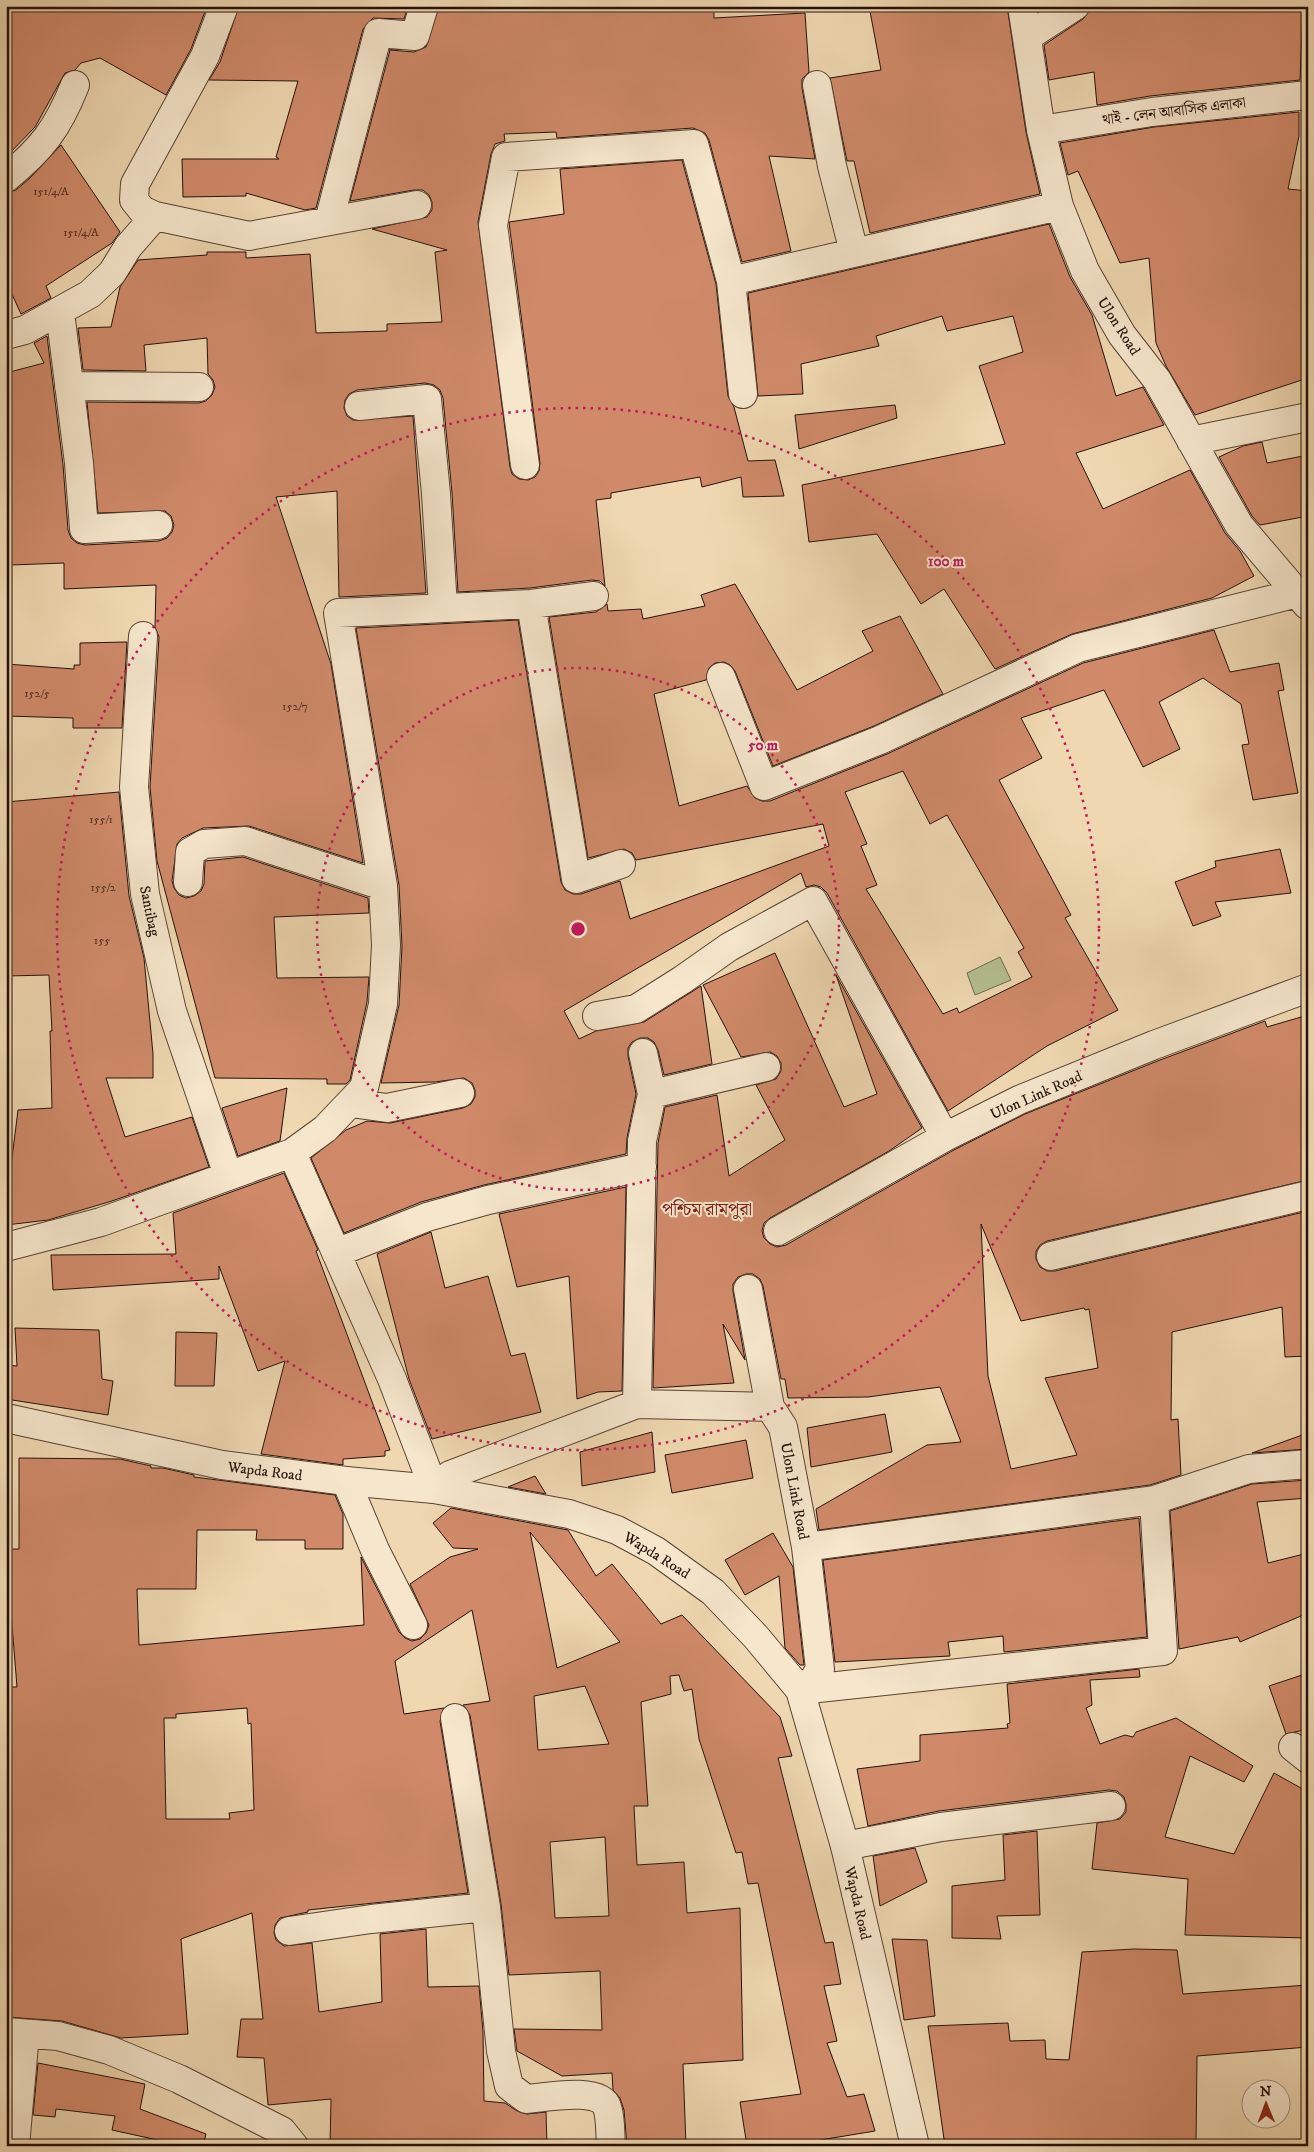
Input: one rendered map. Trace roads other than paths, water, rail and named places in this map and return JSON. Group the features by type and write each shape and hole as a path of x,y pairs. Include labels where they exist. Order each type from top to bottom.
{"street":[{"path":"224,6 205,56 135,184 134,200 142,210 155,216 249,236 417,205"},
{"path":"329,221 378,34 415,36 424,6"},
{"name":"Ulon Road","path":"1022,6 1041,130 1059,206 1085,271 1122,335 1157,380 1239,525 1303,599"},
{"path":"1027,37 1075,6"},
{"path":"6,178 47,140 65,110 75,85"},
{"path":"817,85 832,166 854,252"},
{"name":"থাই - লেন আবাসিক এলাকা","path":"1041,130 1152,112 1308,95"},
{"path":"525,465 493,226 506,157 694,144 731,281 743,394"},
{"path":"731,281 1059,206"},
{"path":"6,335 25,330 90,294 112,272 128,248 155,216"},
{"path":"60,312 79,462 84,529 158,525"},
{"path":"70,386 199,386"},
{"path":"359,406 427,399 436,494 443,608"},
{"path":"1191,441 1308,418"},
{"path":"6,1247 100,1222 292,1153 325,1129 364,1088 383,1004 386,944 383,886 338,613 531,604 594,596"},
{"path":"721,676 764,786 880,740 1078,648 1303,599"},
{"path":"531,604 576,879 622,864"},
{"name":"Santibag","path":"144,636 134,787 145,894 172,1011 228,1175"},
{"path":"188,882 190,852 204,844 245,841 383,886"},
{"path":"597,1016 636,1009 729,947 813,901 945,1137"},
{"name":"Ulon Link Road","path":"778,1231 945,1137 1019,1100 1154,1046 1308,988"},
{"path":"637,1404 642,1141 652,1094 643,1053"},
{"path":"652,1094 766,1067"},
{"path":"351,1103 387,1108 460,1093"},
{"path":"292,1153 392,1379 434,1489 450,1475 637,1404 770,1407"},
{"path":"336,1253 427,1217 488,1200 642,1167"},
{"path":"1051,1256 1308,1195"},
{"name":"Ulon Link Road","path":"748,1289 770,1407 783,1427 806,1547 820,1668 814,1679 800,1690"},
{"name":"Wapda Road","path":"6,1418 222,1465 346,1481 434,1489 568,1514 617,1530 656,1551 713,1592 756,1637 800,1690 845,1846 915,2146"},
{"path":"806,1547 1154,1500 1249,1469 1308,1464"},
{"path":"346,1481 375,1550 413,1625"},
{"path":"800,1690 1163,1651 1154,1500"},
{"path":"455,1718 486,1906 501,2051 509,2086 526,2099 586,2094 602,2100 607,2106 611,2146"},
{"path":"845,1846 941,1827 1111,1806"},
{"path":"289,1931 371,1919 486,1906"},
{"path":"14,2146 16,2033 58,2036 126,2057 179,2079 282,2131 294,2146"}],"district":[{"name":"পশ্চিম রামপুরা","path":"707,1209"}]}
